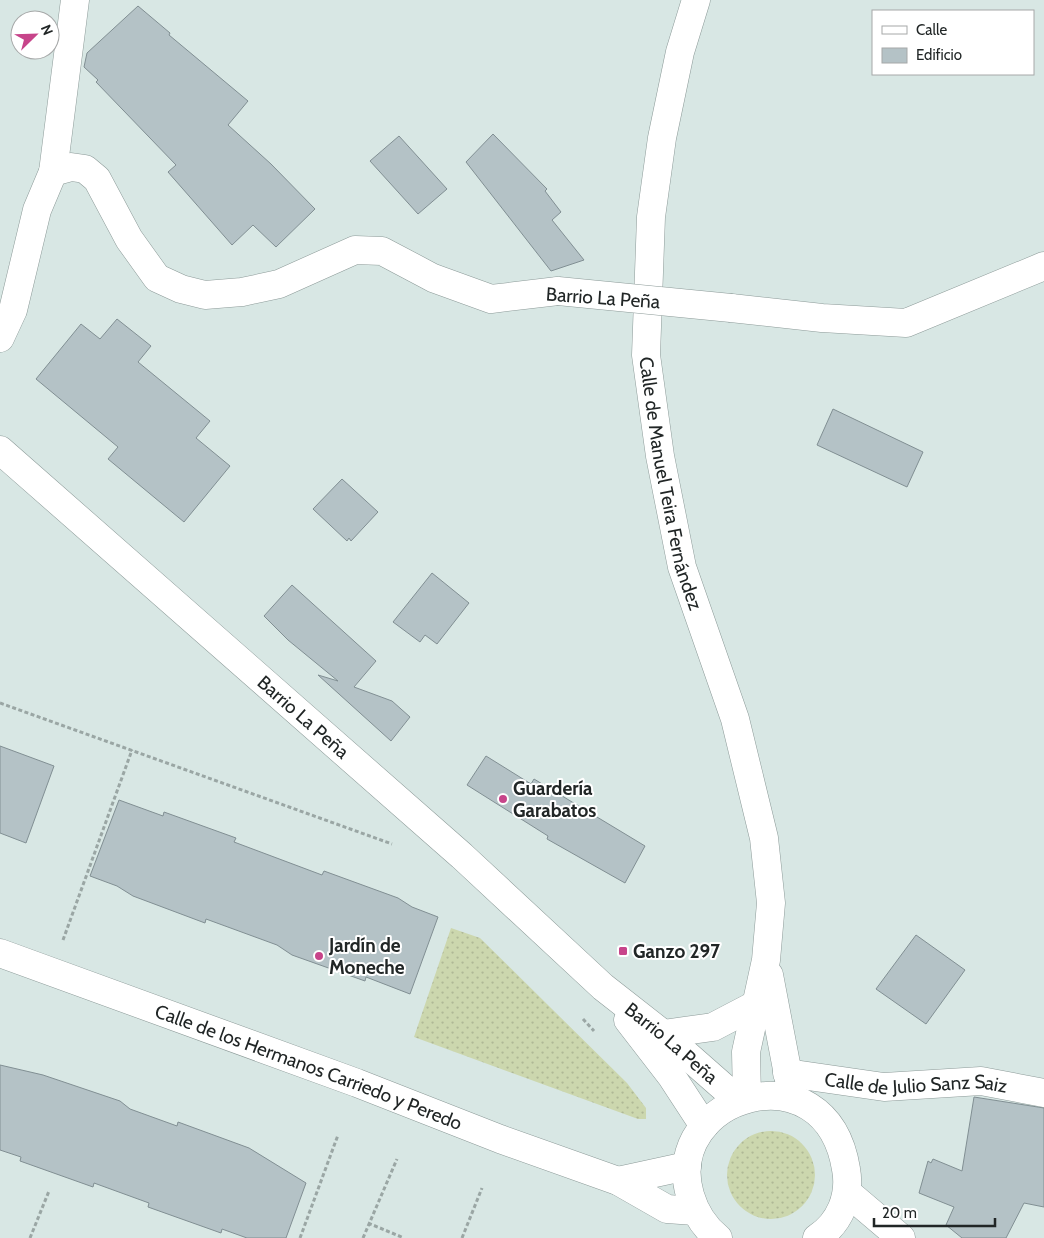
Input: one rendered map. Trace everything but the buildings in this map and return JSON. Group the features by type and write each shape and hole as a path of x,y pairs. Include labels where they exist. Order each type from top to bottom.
{"street":[{"path":"0,338 13,310 36,210 53,172 75,0"},
{"name":"Calle de Manuel Teira Fernández","path":"696,0 678,62 662,138 650,216 646,355 660,456 682,567 735,719 764,838 771,903 766,960 746,1052 743,1099"},
{"name":"Barrio La Peña","path":"53,172 71,167 85,169 97,180 128,239 157,278 181,289 205,295 279,284 355,250 382,251 433,278 491,299 558,291 822,318 906,323 1044,266"},
{"name":"Barrio La Peña","path":"0,450 427,824 603,987 743,1099"},
{"name":"Calle de los Hermanos Carriedo y Peredo","path":"0,953 358,1083 500,1140 618,1181 666,1210 695,1211"},
{"name":"Calle de Manuel Teira Fernández","path":"766,960 790,1086"},
{"name":"Barrio La Peña","path":"603,987 672,1077 704,1126"},
{"path":"663,1034 713,1027 757,1004"},
{"name":"Calle de Julio Sanz Saiz","path":"743,1099 770,1095 790,1086 884,1087 981,1081 1044,1093"},
{"path":"790,1086 832,1127 843,1150 848,1193 840,1214 823,1237"},
{"path":"718,1238 708,1230 695,1211 688,1187 687,1166 693,1144 704,1126 720,1111 743,1099"},
{"path":"618,1181 687,1166"},
{"path":"848,1193 900,1238"}],"path":[{"path":"0,708 1,703 407,849 427,824"},
{"path":"52,972 132,750"},
{"path":"576,1012 597,1033"},
{"path":"300,1238 338,1135"},
{"path":"363,1238 396,1159"},
{"path":"462,1238 482,1188"},
{"path":"30,1238 49,1191"},
{"path":"368,1224 404,1238"}],"green space":[{"path":"451,928 480,938 627,1083 646,1108 646,1119 638,1119 414,1037"},
{"path":"771,1131 788,1135 802,1144 811,1158 815,1175 811,1192 802,1206 788,1215 771,1219 754,1215 740,1206 731,1192 727,1175 731,1158 740,1144 754,1135"}],"place":[{"name":"Guardería Garabatos","path":"503,799"},
{"name":"Ganzo 297","path":"623,951"},
{"name":"Jardín de Moneche","path":"319,956"}]}
